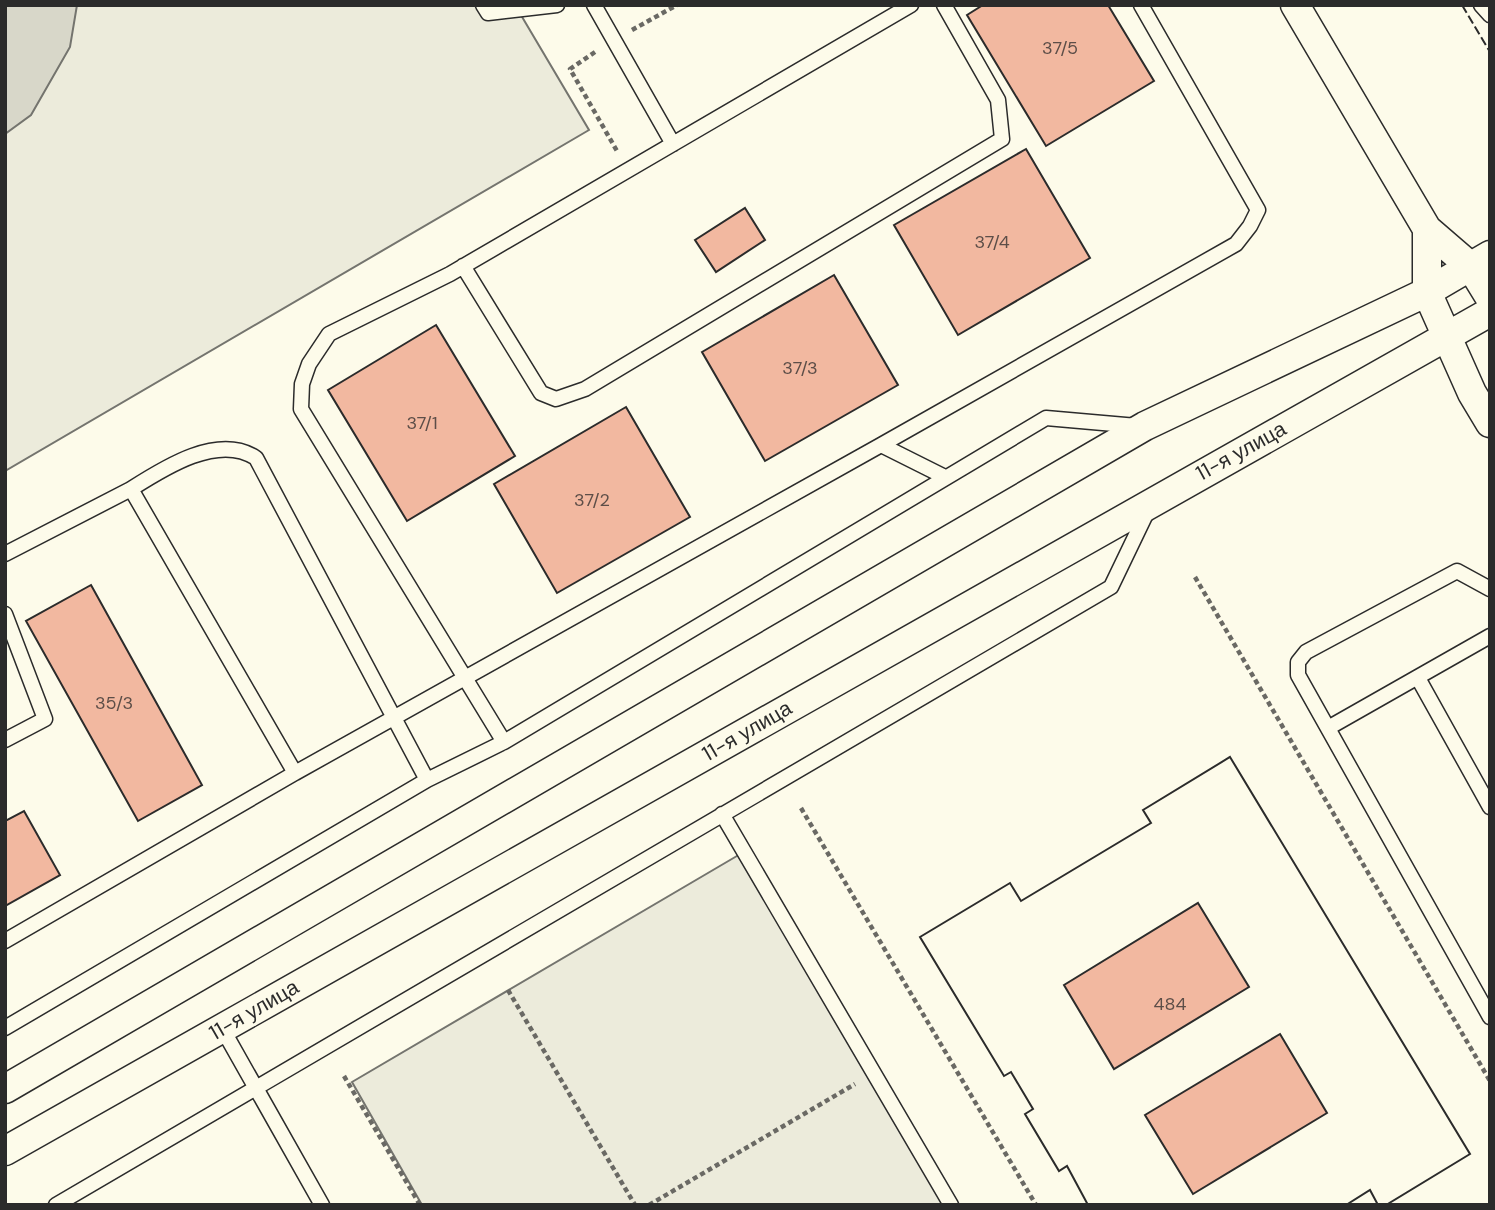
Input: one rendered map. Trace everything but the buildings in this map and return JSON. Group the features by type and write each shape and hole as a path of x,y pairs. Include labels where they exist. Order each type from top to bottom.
{"street":[{"path":"1295,5 1427,229 1480,261 1490,298"},
{"path":"1427,229 1427,292 1472,393 1490,423"},
{"path":"5,1089 1145,426 1427,292 1480,261"},
{"name":"11-я улица","path":"5,1150 1490,312"}],"lane":[{"path":"483,5 488,13 557,5"},
{"path":"594,5 673,144"},
{"path":"505,743 463,679 301,409 302,384 309,364 329,334 463,266 911,5"},
{"path":"463,266 541,393 556,399 585,389 1002,139 998,100 944,5"},
{"path":"5,940 295,773 1236,244 1250,226 1258,209 1141,5"},
{"path":"1481,5 1490,15"},
{"path":"5,1028 427,780 505,743 1046,418 1145,426"},
{"path":"881,445 944,477"},
{"path":"5,554 131,489 169,466 204,453 243,449 256,458 427,780"},
{"path":"131,489 295,773"},
{"path":"56,1205 1111,587 1153,501"},
{"path":"1490,589 1457,570 1306,652 1298,662 1298,674 1490,1017"},
{"path":"5,614 46,719 5,740"},
{"path":"1328,728 1490,636"},
{"path":"1418,678 1490,807"},
{"path":"722,814 951,1205"},
{"path":"222,1028 322,1205"}],"path":[{"path":"1195,577 1490,1081"},
{"path":"801,808 1036,1205"},
{"path":"508,990 635,1205"},
{"path":"649,1205 874,1072"},
{"path":"344,1076 420,1205"}],"shaded area":[{"path":"5,5 515,5 589,130 5,471"},
{"path":"5,5 77,5 70,47 31,115 5,134"},
{"path":"742,853 951,1205 422,1205 352,1082"}],"fence":[{"path":"1462,5 1490,52"}]}
